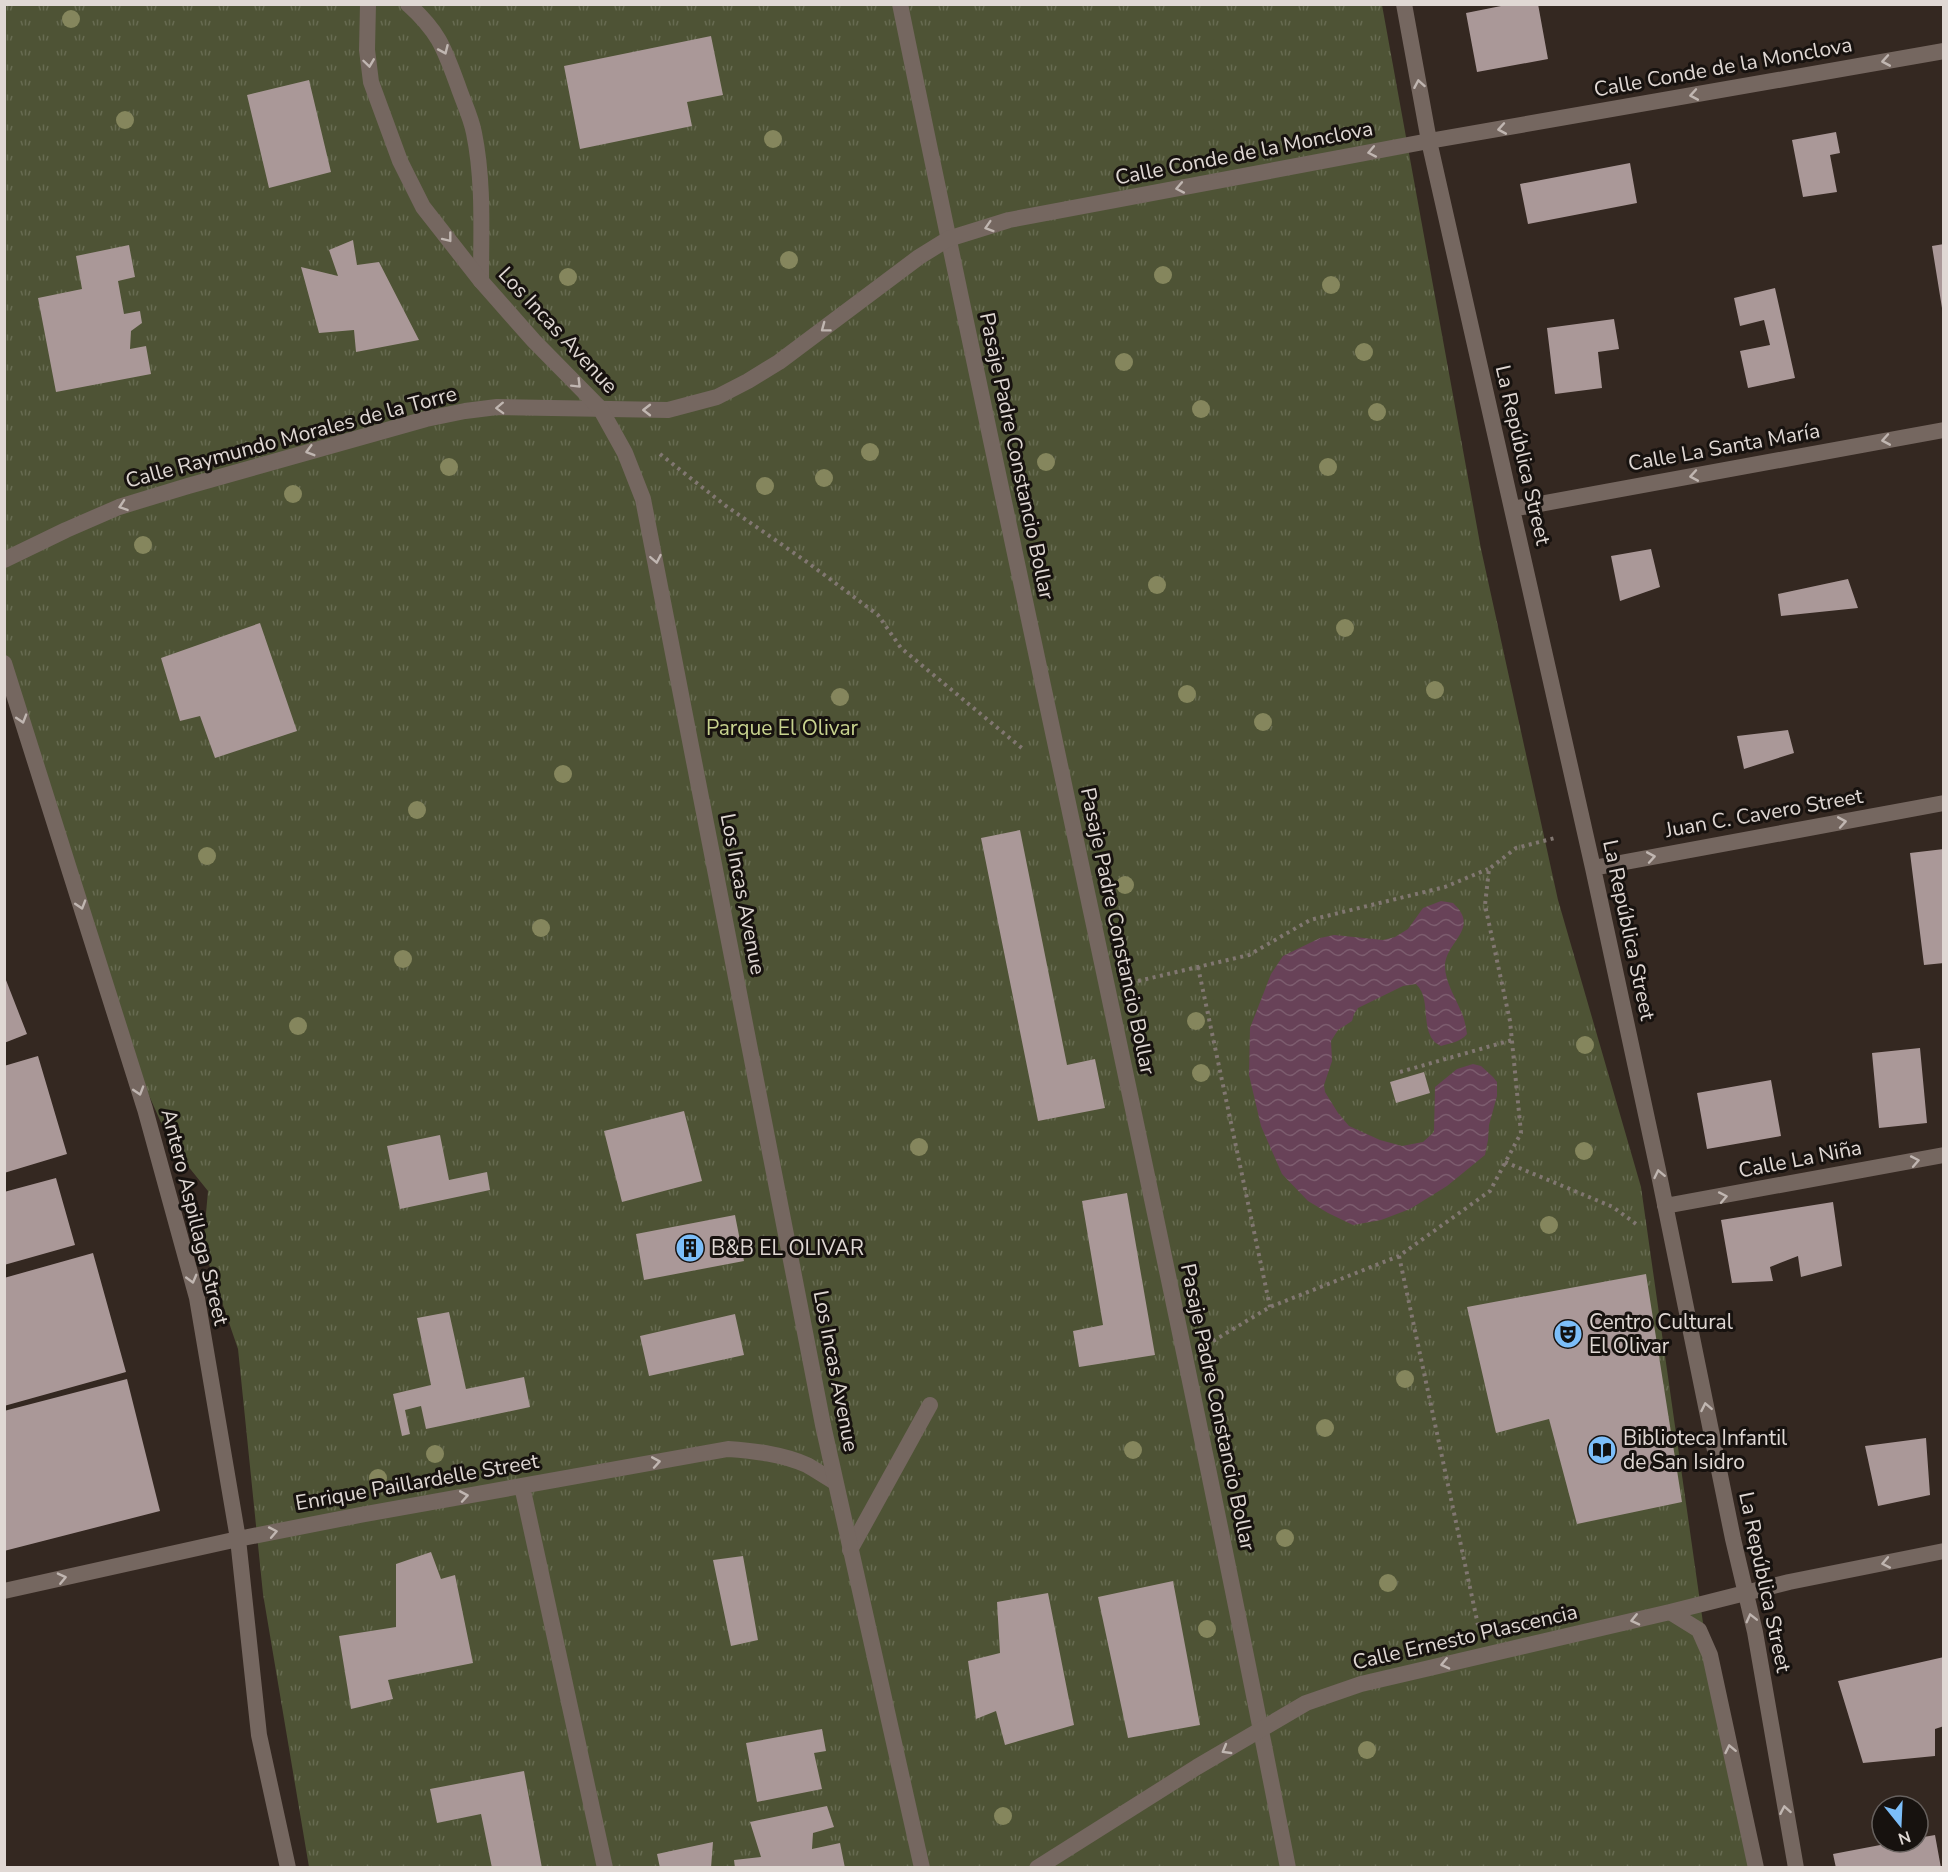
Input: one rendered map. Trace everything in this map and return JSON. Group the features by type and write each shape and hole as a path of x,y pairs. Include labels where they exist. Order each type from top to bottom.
{"street":[{"name":"Los Incas Avenue","path":"368,4 367,50 371,82 400,160 423,207 481,281 534,341 600,408 626,453 643,499 823,1425 922,1868"},
{"path":"408,4 430,25 443,46 474,130 481,188 481,281"},
{"name":"Pasaje Padre Constancio Bollar","path":"900,4 1185,1357 1288,1868"},
{"name":"La República Street","path":"1404,4 1430,141 1585,831 1755,1632 1796,1868"},
{"name":"Calle Conde de la Monclova","path":"600,408 668,410 717,397 778,362 919,257 948,239 1009,220 1430,141 1944,51"},
{"name":"Calle Raymundo Morales de la Torre","path":"4,560 119,507 426,419 497,407 600,408"},
{"name":"Calle La Santa María","path":"1512,509 1944,430"},
{"name":"Antero Aspillaga Street","path":"4,663 145,1109 197,1298 238,1539 259,1736 288,1868"},
{"name":"Juan C. Cavero Street","path":"1593,868 1944,803"},
{"name":"Calle La Niña","path":"1665,1206 1944,1155"},
{"path":"850,1550 930,1405"},
{"name":"Enrique Paillardelle Street","path":"4,1591 238,1539 360,1515 728,1449 756,1451 784,1457 807,1465 835,1482"},
{"path":"522,1486 605,1868"},
{"name":"Calle Ernesto Plascencia","path":"1037,1868 1197,1767 1306,1703 1360,1684 1789,1582 1944,1551"},
{"path":"1670,1612 1699,1630 1710,1655 1756,1868"}],"path":[{"path":"654,450 726,506 878,615 901,648 1063,783"},
{"path":"1107,988 1249,955 1310,920 1445,887 1489,868 1515,848 1585,831"},
{"path":"1185,1357 1270,1307 1399,1256 1490,1191 1521,1133 1510,1021 1485,905 1489,868"},
{"path":"1198,967 1270,1307"},
{"path":"1400,1072 1512,1040"},
{"path":"1505,1162 1612,1207 1634,1224 1669,1224"},
{"path":"1399,1256 1485,1655"}],"green space":[{"name":"Parque El Olivar","path":"4,5 1382,5 1481,549 1558,900 1641,1187 1709,1665 1751,1867 309,1867 263,1594 238,1349 203,1247 208,1191 171,1145 147,1091 5,662"}],"water":[{"path":"1441,901 1453,903 1461,912 1464,920 1460,934 1447,956 1445,970 1463,1016 1467,1034 1459,1041 1441,1046 1436,1043 1429,1034 1421,990 1416,984 1403,986 1358,1008 1352,1021 1338,1030 1331,1041 1332,1061 1324,1085 1325,1092 1349,1126 1380,1140 1402,1146 1423,1142 1434,1132 1435,1087 1457,1069 1473,1064 1481,1066 1497,1082 1497,1096 1489,1125 1485,1155 1447,1186 1410,1209 1381,1220 1353,1225 1308,1201 1282,1174 1261,1126 1249,1075 1250,1028 1271,974 1283,956 1320,938 1334,935 1383,940 1395,937 1408,929 1423,908"}],"building":[{"path":"1511,4 1538,4 1548,59 1477,72 1466,13"},
{"path":"711,36 723,95 687,102 692,126 580,149 564,66"},
{"path":"309,80 331,172 269,188 247,95"},
{"path":"1836,132 1840,153 1830,155 1837,192 1803,197 1792,140"},
{"path":"1630,163 1637,203 1528,224 1520,184"},
{"path":"353,240 357,265 379,262 419,340 356,352 354,330 319,333 301,267 338,276 329,250"},
{"path":"1944,244 1944,308 1942,308 1932,246"},
{"path":"129,245 135,277 118,281 124,314 140,311 142,323 131,331 130,349 146,346 151,374 56,392 38,298 82,289 76,256"},
{"path":"1775,288 1795,378 1748,388 1740,351 1770,345 1764,320 1740,326 1734,298"},
{"path":"1614,319 1619,349 1598,352 1602,388 1555,394 1547,328"},
{"path":"1651,549 1660,587 1620,601 1611,556"},
{"path":"1848,579 1858,608 1781,616 1778,594"},
{"path":"260,623 297,731 215,758 200,716 180,721 161,658"},
{"path":"1788,730 1794,753 1744,769 1737,736"},
{"path":"1020,830 1067,1065 1095,1059 1105,1108 1038,1121 981,838"},
{"path":"1944,849 1944,963 1924,965 1910,853"},
{"path":"4,975 27,1034 4,1043"},
{"path":"1920,1048 1927,1123 1879,1128 1872,1053"},
{"path":"38,1056 67,1154 4,1173 4,1066"},
{"path":"1424,1072 1430,1093 1396,1103 1390,1082"},
{"path":"1771,1080 1781,1136 1707,1149 1697,1093"},
{"path":"684,1111 702,1181 622,1202 604,1131"},
{"path":"440,1135 449,1180 487,1172 490,1190 400,1209 387,1146"},
{"path":"56,1178 75,1245 4,1265 4,1192"},
{"path":"1127,1193 1155,1355 1079,1367 1073,1331 1103,1325 1082,1201"},
{"path":"1833,1202 1842,1266 1801,1277 1798,1256 1770,1267 1773,1281 1732,1283 1721,1220"},
{"name":"B&B EL OLIVAR","path":"735,1215 744,1261 644,1280 636,1234"},
{"path":"93,1253 126,1372 4,1406 4,1278"},
{"path":"1646,1274 1682,1502 1577,1524 1549,1419 1496,1433 1467,1307"},
{"path":"449,1312 466,1389 524,1377 530,1407 426,1429 421,1406 405,1410 410,1434 402,1436 393,1394 431,1385 417,1318"},
{"path":"735,1314 744,1355 649,1376 640,1336"},
{"path":"127,1379 160,1511 4,1551 4,1411"},
{"path":"1926,1438 1930,1495 1878,1506 1865,1446"},
{"path":"431,1552 441,1579 455,1575 473,1663 388,1680 393,1699 351,1709 339,1636 396,1627 396,1564"},
{"path":"743,1556 758,1640 731,1646 713,1560"},
{"path":"1173,1581 1200,1725 1128,1738 1098,1597"},
{"path":"1048,1593 1074,1725 1005,1745 996,1711 976,1719 968,1661 1000,1653 997,1602"},
{"path":"1944,1657 1944,1726 1935,1729 1935,1756 1863,1763 1838,1681"},
{"path":"822,1729 826,1751 814,1753 822,1789 757,1802 746,1743"},
{"path":"524,1771 542,1868 492,1868 481,1814 437,1823 430,1789"},
{"path":"827,1806 834,1827 813,1833 812,1849 840,1843 845,1868 735,1868 734,1860 761,1857 750,1822"},
{"path":"1935,1835 1941,1868 1836,1868 1833,1854 1870,1847 1870,1854 1930,1854 1930,1836"},
{"path":"713,1842 711,1868 660,1868 657,1854"}],"place":[{"name":"B&B EL OLIVAR","path":"690,1248"},
{"name":"Centro Cultural El Olivar","path":"1568,1334"},
{"name":"Biblioteca Infantil de San Isidro","path":"1602,1450"}]}
